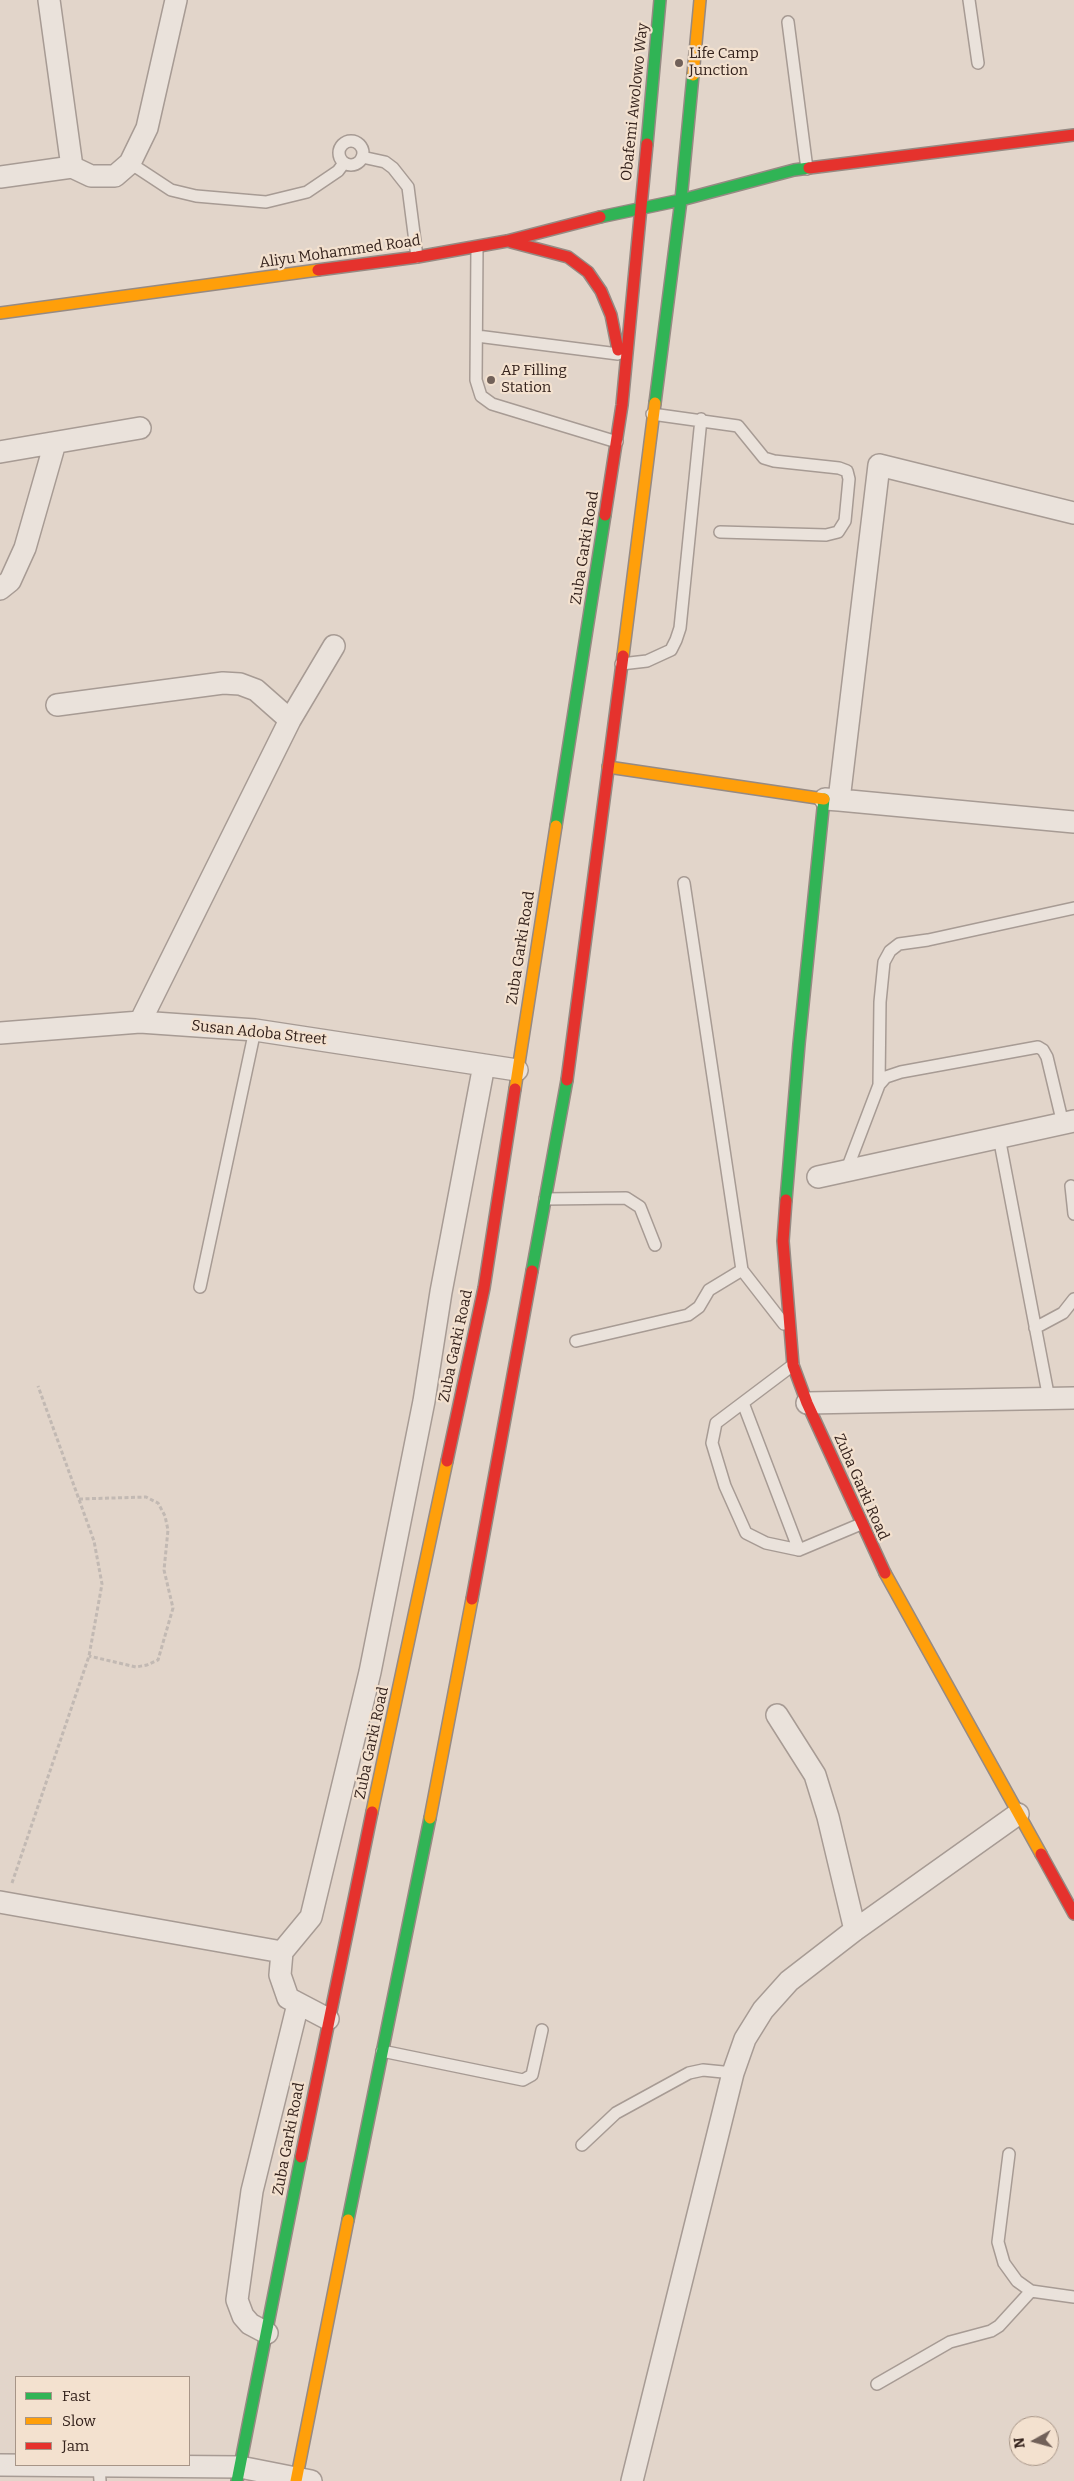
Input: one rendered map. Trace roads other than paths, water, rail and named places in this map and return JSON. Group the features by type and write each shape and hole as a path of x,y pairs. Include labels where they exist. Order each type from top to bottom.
{"main road":[{"name":"Obafemi Awolowo Way","path":"640,207 660,0"},
{"path":"301,2480 382,2051 452,1706 572,1050 652,414 681,200 700,0"},
{"name":"Aliyu Mohammed Road","path":"0,313 417,257 507,241 640,207 681,200 807,169 1074,135"},
{"name":"Zuba Garki Road","path":"239,2474 328,2019 484,1288 617,442 640,207"},
{"path":"507,241 568,257 588,272 601,291 612,315 618,354 622,405"},
{"path":"608,767 832,800"},
{"name":"Zuba Garki Road","path":"832,800 799,1044 782,1241 793,1365 876,1556 1074,1914"}],"street":[{"path":"49,0 72,167"},
{"path":"0,177 72,167 91,176 115,176 130,163 147,128 176,0"},
{"path":"0,452 140,428"},
{"path":"0,589 10,582 25,548 55,443"},
{"path":"1074,513 880,465 832,800 1074,822"},
{"path":"140,1022 290,720 334,646"},
{"path":"57,705 223,683 240,684 256,690 290,720"},
{"name":"Susan Adoba Street","path":"0,1033 140,1022 255,1030 517,1070"},
{"path":"328,2019 288,1998 280,1975 282,1952 311,1917 370,1672 424,1402 442,1283 484,1065"},
{"path":"818,1177 1069,1122"},
{"path":"808,1403 1074,1398"},
{"path":"777,1715 815,1775 828,1817 855,1930"},
{"path":"632,2481 733,2073 745,2039 763,2010 788,1981 855,1930 1018,1814"},
{"path":"3,1902 282,1952"},
{"path":"267,2333 250,2324 240,2311 237,2300 252,2191 298,2004"},
{"path":"1,2468 66,2466"},
{"path":"103,2466 134,2474 239,2474 301,2480"}],"lane":[{"path":"969,0 978,63"},
{"path":"788,22 807,169"},
{"path":"350,142 360,146 362,157 355,165 344,163 340,159 340,147 350,142"},
{"path":"362,157 385,162 394,168 408,187 417,257"},
{"path":"130,163 171,190 196,196 266,202 307,192 338,171 344,163"},
{"path":"477,247 476,380 480,396 492,404 617,442"},
{"path":"477,336 618,354"},
{"path":"652,414 738,426 764,458 774,461 839,468 847,471 849,479 845,521 838,532 826,535 720,532"},
{"path":"620,665 647,661 671,650 676,640 680,628 702,420"},
{"path":"684,883 742,1270 791,1334"},
{"path":"847,1170 879,1085 880,1002 884,962 890,951 899,944 928,940 1074,908"},
{"path":"200,1287 255,1030"},
{"path":"879,1085 886,1077 901,1072 1038,1047 1043,1050 1046,1057 1069,1122"},
{"path":"999,1137 1048,1398"},
{"path":"1071,1186 1074,1214"},
{"path":"545,1198 626,1198 640,1207 654,1245"},
{"path":"576,1341 688,1315 699,1307 709,1290 742,1270"},
{"path":"1035,1328 1063,1313 1074,1299"},
{"path":"793,1365 716,1423 712,1442 725,1486 746,1533 766,1543 799,1550 861,1524"},
{"path":"743,1403 799,1550"},
{"path":"382,2051 522,2080 532,2075 542,2030"},
{"path":"582,2145 616,2113 689,2073 703,2070 733,2073"},
{"path":"1010,2154 998,2242 1004,2264 1017,2281 1031,2291 1074,2297"},
{"path":"876,2384 950,2342 991,2332 999,2326 1031,2291"},
{"path":"99,2466 100,2481"}],"place":[{"name":"Life Camp Junction","path":"679,63"},
{"name":"AP Filling Station","path":"491,380"}]}
